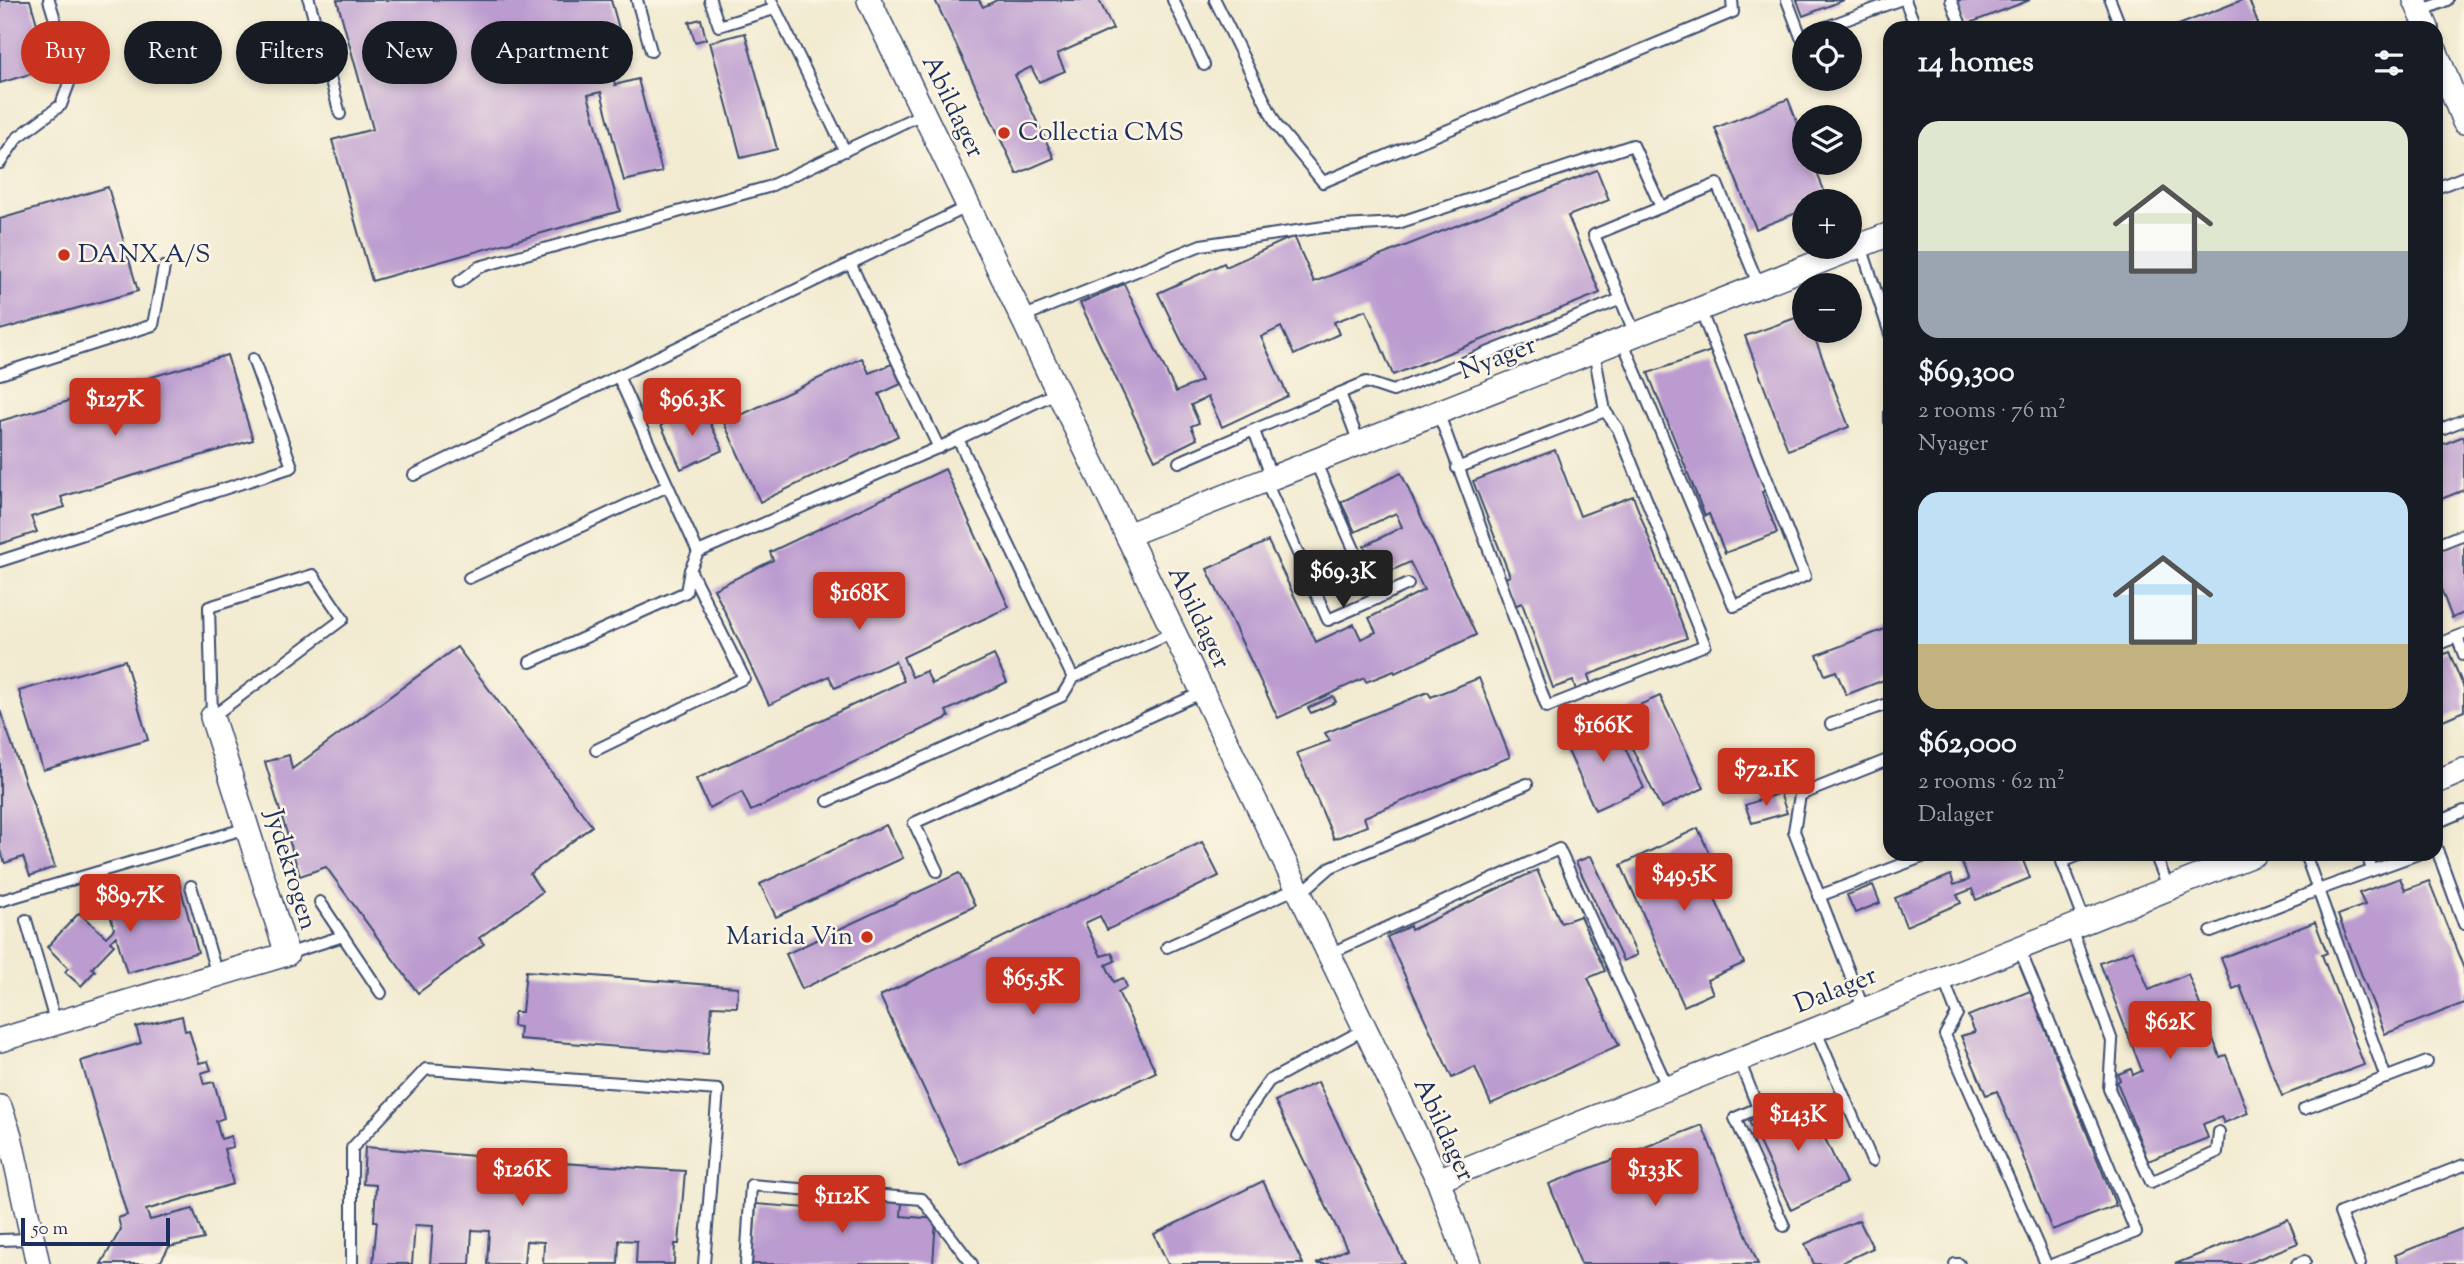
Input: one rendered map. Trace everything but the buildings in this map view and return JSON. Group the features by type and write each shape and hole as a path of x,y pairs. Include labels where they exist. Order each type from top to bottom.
{"street":[{"name":"Abildager","path":"869,0 1438,1180 1469,1264"},
{"path":"2443,70 2464,122"},
{"name":"Nyager","path":"1862,246 1883,237"},
{"name":"Nyager","path":"1127,535 1828,259"},
{"name":"Jydekrogen","path":"0,1040 287,954 212,717"},
{"path":"2443,779 2464,770"},
{"name":"Dalager","path":"1438,1180 2237,861"},
{"path":"1,1111 5,1139 34,1239 38,1264"}],"lane":[{"path":"0,163 18,138 61,105 72,75 49,0"},
{"path":"309,0 341,114"},
{"path":"637,0 652,51"},
{"path":"710,0 719,26 772,5 845,150"},
{"path":"1173,0 1204,65"},
{"path":"1215,0 1277,126 1323,182 1733,12 1732,0"},
{"path":"1787,0 1795,21"},
{"path":"1843,21 1902,0 1912,21"},
{"path":"1951,0 1959,21"},
{"path":"2110,0 2118,21"},
{"path":"2420,18 2447,0"},
{"path":"459,282 479,267 768,187 924,113"},
{"path":"1022,317 1201,245 1324,228 1398,223 1633,145 1661,207"},
{"path":"2443,185 2464,177"},
{"path":"1700,309 1805,576 1734,606 1628,337 1621,299 1594,235 1717,184 1759,286"},
{"path":"414,475 969,206"},
{"path":"1862,249 1883,313"},
{"path":"850,263 939,448"},
{"path":"0,374 153,325 164,267"},
{"path":"1179,462 1366,382 1393,391 1621,299"},
{"path":"1438,412 1547,707 1705,645 1618,429 1605,411 1594,352"},
{"path":"0,561 292,467 253,359"},
{"path":"530,662 686,592 698,552 618,376"},
{"path":"698,552 939,448 1058,392"},
{"path":"1340,393 1359,443"},
{"path":"1457,468 1605,411"},
{"path":"2443,428 2464,420"},
{"path":"1254,431 1269,479 1328,620 1408,584"},
{"path":"958,439 1073,678"},
{"path":"1315,461 1376,599"},
{"path":"469,578 668,485"},
{"path":"2443,542 2464,534"},
{"path":"596,750 744,678 691,570"},
{"path":"313,575 343,618 212,717 209,607 313,575"},
{"path":"828,801 1062,696 1073,678 1174,632"},
{"path":"2443,642 2460,635 2464,655"},
{"path":"937,871 914,823 1203,692"},
{"path":"1830,724 1883,705"},
{"path":"1864,1010 1794,831 1800,795 1883,762"},
{"path":"1167,947 1298,891 1331,867 1527,784"},
{"path":"2443,820 2464,811"},
{"path":"0,901 247,828"},
{"path":"1329,954 1559,849 1668,1088"},
{"path":"1819,896 1912,861"},
{"path":"2064,861 2062,862 2078,925 2112,1041 2109,1089 2151,1182 2217,1152 2219,1132"},
{"path":"2158,861 2169,888"},
{"path":"2308,861 2386,1078"},
{"path":"2369,861 2372,870"},
{"path":"2211,932 2398,861"},
{"path":"2441,861 2464,924"},
{"path":"191,886 217,975"},
{"path":"320,902 381,993"},
{"path":"26,920 56,1024"},
{"path":"287,954 343,936"},
{"path":"2019,948 2136,1232 2054,1264"},
{"path":"1943,978 1957,1014 1945,1035 2046,1264"},
{"path":"1237,1132 1269,1081 1365,1029"},
{"path":"1815,1030 1872,1161"},
{"path":"1739,1060 1758,1108 1735,1118 1784,1226"},
{"path":"2304,1109 2427,1062"},
{"path":"352,1264 352,1148 426,1069 718,1090 704,1264"},
{"path":"2360,1264 2340,1213 2464,1165"},
{"path":"746,1264 751,1185 922,1199 972,1264"},
{"path":"0,1240 34,1239"}],"place":[{"name":"Collectia CMS","path":"1004,133"},
{"name":"DANX A/S","path":"64,255"},
{"name":"Marida Vin","path":"867,937"}]}
